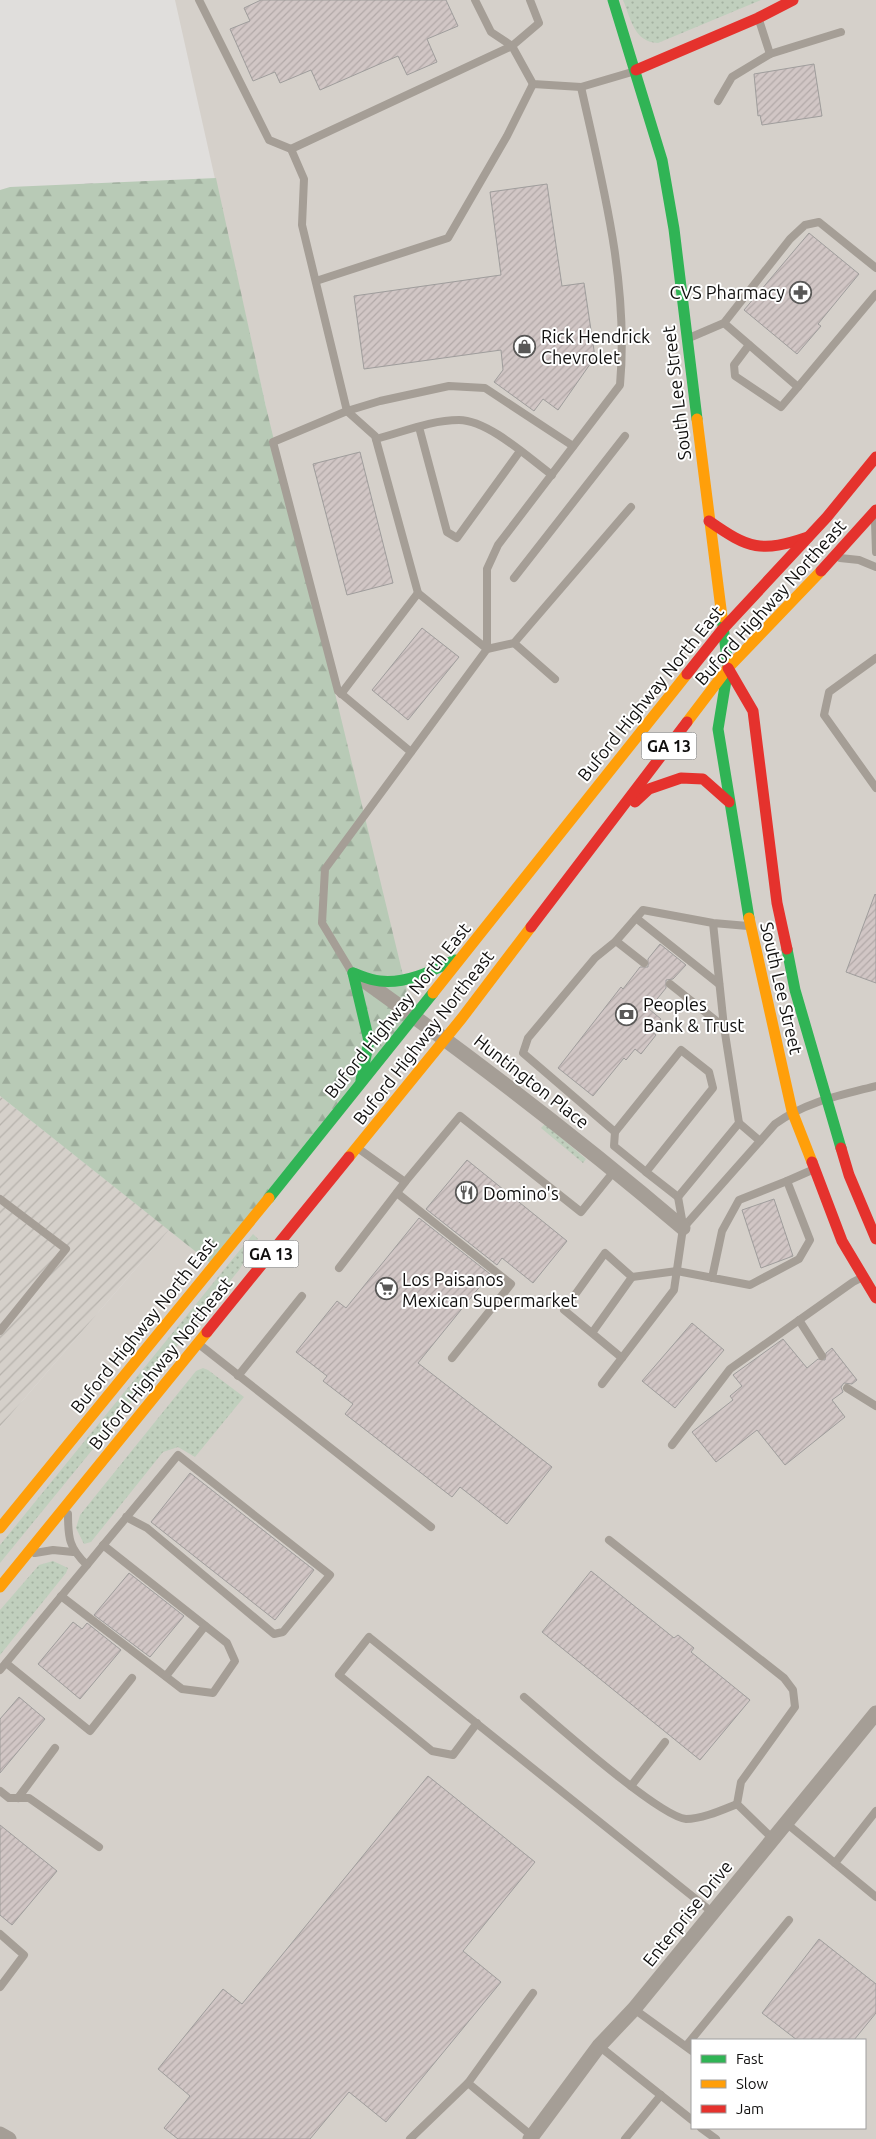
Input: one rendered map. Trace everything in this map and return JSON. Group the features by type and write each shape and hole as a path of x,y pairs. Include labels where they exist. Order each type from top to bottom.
{"main road":[{"name":"South Lee Street","path":"614,0 662,160 674,229 728,668 718,729 740,875 750,926 792,1111 842,1241 876,1298"},
{"path":"636,70 758,18 793,0"},
{"name":"Buford Highway Northeast","path":"826,517 876,457"},
{"name":"Buford Highway Northeast","path":"0,1587 445,1038 611,824 728,668 835,557 875,511"},
{"name":"Buford Highway North East","path":"0,1528 361,1084 722,630 826,517"},
{"path":"709,521 740,544 760,548 788,545 808,537"},
{"name":"South Lee Street","path":"728,668 753,711 777,903 795,990 849,1175 876,1239"},
{"path":"611,824 649,789 681,778 703,779 729,802"},
{"path":"353,973 379,981 396,980 430,973 463,955"},
{"path":"353,973 369,1041 361,1084"}],"street":[{"name":"Huntington Place","path":"353,973 445,1038 615,1170 683,1228"},
{"name":"Enterprise Drive","path":"531,2137 599,2046 634,2009 876,1713"},
{"path":"0,2134 9,2139"}],"lane":[{"path":"200,0 269,140 291,149 304,179 302,225 347,411 375,436 418,593 486,649"},
{"path":"475,0 491,32 512,46 533,84"},
{"path":"291,149 512,46 539,23 530,0"},
{"path":"758,18 770,54"},
{"path":"718,101 732,78 770,54 841,32"},
{"path":"533,84 581,87 636,70"},
{"path":"316,281 448,238 507,136 533,84"},
{"path":"353,973 322,924 325,869 486,649 487,569 498,544 620,385 623,356 617,263 581,87"},
{"path":"687,338 724,323 790,239 805,225 819,222 876,268"},
{"path":"749,345 734,365 735,376 781,408 876,294"},
{"path":"724,323 798,387"},
{"path":"411,752 338,691 273,442 347,411 380,401 450,386 485,388 573,446"},
{"path":"376,439 419,427 461,420 496,432 552,475"},
{"path":"419,427 447,532 457,538 520,451"},
{"path":"514,578 625,436"},
{"path":"486,649 514,643 631,507"},
{"path":"875,511 874,545 876,552"},
{"path":"835,557 859,560 876,568"},
{"path":"341,694 418,593"},
{"path":"514,643 555,679"},
{"path":"876,658 829,692 824,715 876,788"},
{"path":"616,1132 523,1053 528,1038 596,958 616,942 643,910 713,923 750,926"},
{"path":"636,918 719,984"},
{"path":"713,923 724,1027 739,1123 760,1141"},
{"path":"616,942 644,963"},
{"path":"670,984 724,1027"},
{"path":"602,1384 674,1290 683,1228 678,1197 646,1172 614,1146 616,1132 681,1050 709,1072 713,1088 646,1172"},
{"path":"683,1228 775,1124 792,1111 826,1099 876,1086"},
{"path":"339,1268 405,1182 460,1116 581,1212 615,1170"},
{"path":"678,1197 739,1123"},
{"path":"358,1147 405,1182"},
{"path":"712,1278 722,1230 739,1200 814,1169"},
{"path":"592,1333 632,1277 677,1271 750,1285 799,1259 810,1240 786,1181"},
{"path":"397,1193 511,1284 452,1358"},
{"path":"0,1199 66,1249 0,1331"},
{"path":"622,1358 564,1310 605,1254 632,1277"},
{"path":"672,1445 730,1369 852,1282 863,1277"},
{"path":"238,1376 302,1296"},
{"path":"799,1320 822,1356"},
{"path":"198,1344 431,1527"},
{"path":"848,1388 876,1406"},
{"path":"0,1670 126,1517 178,1455 330,1575 283,1632 274,1634 147,1528 126,1517"},
{"path":"68,1504 68,1533 73,1552 87,1565"},
{"path":"609,1540 784,1678 793,1690 795,1707 741,1782 737,1804"},
{"path":"61,1596 182,1689 213,1693 235,1661 227,1643 104,1545"},
{"path":"27,1555 53,1550 73,1552"},
{"path":"166,1676 205,1626"},
{"path":"477,1723 453,1755 432,1751 339,1675 369,1636 712,1912"},
{"path":"6,1663 90,1731 132,1678"},
{"path":"524,1697 652,1803 685,1819 716,1813 737,1804"},
{"path":"631,1786 665,1742"},
{"path":"18,1798 55,1748"},
{"path":"0,1791 9,1798 30,1798 99,1847"},
{"path":"737,1804 772,1838"},
{"path":"835,1864 876,1811"},
{"path":"786,1823 876,1897"},
{"path":"697,2039 789,1920"},
{"path":"0,1934 24,1955 11,1976 0,1987"},
{"path":"410,2139 468,2083 533,1992"},
{"path":"634,2009 689,2049"},
{"path":"599,2046 691,2119"},
{"path":"468,2083 531,2137"},
{"path":"625,2139 661,2095"},
{"path":"702,2129 716,2139"}],"shaded area":[{"path":"175,0 876,0 876,2139 0,2139 0,1427 169,1230 215,1267 266,407"},
{"path":"0,1096 169,1230 0,1427"}],"green space":[{"path":"623,0 761,0 658,43 650,42 638,34 631,22"},
{"path":"216,178 266,407 415,1025 215,1267 0,1096 0,190 10,187"},
{"path":"545,1124 586,1159 583,1163 541,1128"},
{"path":"253,1234 258,1239 239,1270 0,1563 0,1545"},
{"path":"203,1368 244,1397 195,1457 178,1447 163,1452 91,1542 84,1544 76,1528 80,1515 196,1371"},
{"path":"53,1561 68,1568 66,1573 0,1655 0,1610 39,1565"}],"building":[{"path":"261,0 446,0 458,26 427,39 437,62 407,75 398,56 320,90 311,70 280,83 275,72 253,81 230,29 250,21 244,8"},
{"path":"814,64 822,116 762,125 760,115 758,116 754,74"},
{"path":"547,184 562,286 584,283 595,357 558,410 543,399 534,411 494,382 503,370 501,350 364,369 354,296 501,275 490,192"},
{"name":"CVS Pharmacy","path":"809,233 859,274 818,324 821,326 797,354 744,310"},
{"path":"360,452 393,583 347,595 313,464"},
{"path":"422,628 459,657 408,720 372,690"},
{"path":"876,895 876,983 846,972"},
{"name":"Peoples Bank & Trust","path":"660,944 686,965 673,979 666,980 666,988 649,1009 661,1019 651,1031 656,1035 641,1054 635,1049 626,1060 624,1058 593,1096 558,1068 621,987 623,989 640,967 648,967 648,959"},
{"path":"467,1160 567,1241 533,1283 502,1258 497,1265 426,1209"},
{"path":"774,1199 793,1256 761,1268 742,1210"},
{"path":"419,1218 490,1274 418,1363 552,1467 507,1524 460,1487 452,1497 345,1414 353,1404 323,1381 327,1376 296,1352 337,1301 346,1308"},
{"path":"692,1323 724,1350 675,1408 642,1381"},
{"path":"783,1339 807,1368 818,1359 825,1360 826,1353 832,1348 857,1380 852,1384 844,1383 841,1387 843,1392 832,1400 845,1417 785,1465 757,1430 716,1462 692,1432 733,1400 730,1396 742,1386 733,1375"},
{"path":"190,1473 314,1570 275,1620 151,1522"},
{"path":"591,1571 674,1638 678,1635 694,1648 691,1652 750,1700 700,1760 542,1632"},
{"path":"129,1573 184,1616 150,1657 94,1615"},
{"path":"73,1622 82,1629 87,1623 121,1650 80,1699 38,1664"},
{"path":"19,1697 45,1719 0,1773 0,1719"},
{"path":"428,1776 535,1862 463,1951 501,1982 386,2122 349,2092 310,2139 178,2139 164,2128 190,2096 158,2069 223,1989 242,2004"},
{"path":"0,1825 57,1871 12,1925 0,1915"},
{"path":"819,1939 876,1984 876,2013 855,2039 796,2039 762,2013"}],"traffic: fast":[{"path":"613,0 662,160 674,229 697,419"},
{"path":"722,617 728,668 718,729 749,918"},
{"path":"787,949 795,990 841,1148"},
{"path":"353,973 369,979 399,981 419,976 455,960"},
{"path":"353,973 369,1041 361,1080"},
{"path":"269,1198 433,993"}],"traffic: slow":[{"path":"697,419 722,617"},
{"path":"687,722 728,668 821,571"},
{"path":"433,993 687,674"},
{"path":"749,918 792,1111 812,1162"},
{"path":"349,1157 462,1018 531,927"},
{"path":"0,1528 269,1198"},
{"path":"0,1587 207,1332"}],"traffic: jam":[{"path":"636,70 758,18 793,0"},
{"path":"687,674 722,630 827,517 876,457"},
{"path":"821,571 876,510"},
{"path":"709,521 735,538 756,545 778,545 808,537"},
{"path":"728,668 753,711 777,903 787,949"},
{"path":"531,927 687,722"},
{"path":"635,802 649,789 681,778 703,779 729,802"},
{"path":"841,1148 849,1175 876,1239"},
{"path":"207,1332 349,1157"},
{"path":"812,1162 842,1241 876,1298"}],"place":[{"name":"CVS Pharmacy","path":"801,292"},
{"name":"Rick Hendrick Chevrolet","path":"525,346"},
{"name":"Peoples Bank & Trust","path":"627,1014"},
{"name":"Domino's","path":"467,1193"},
{"name":"Los Paisanos Mexican Supermarket","path":"386,1289"}]}
